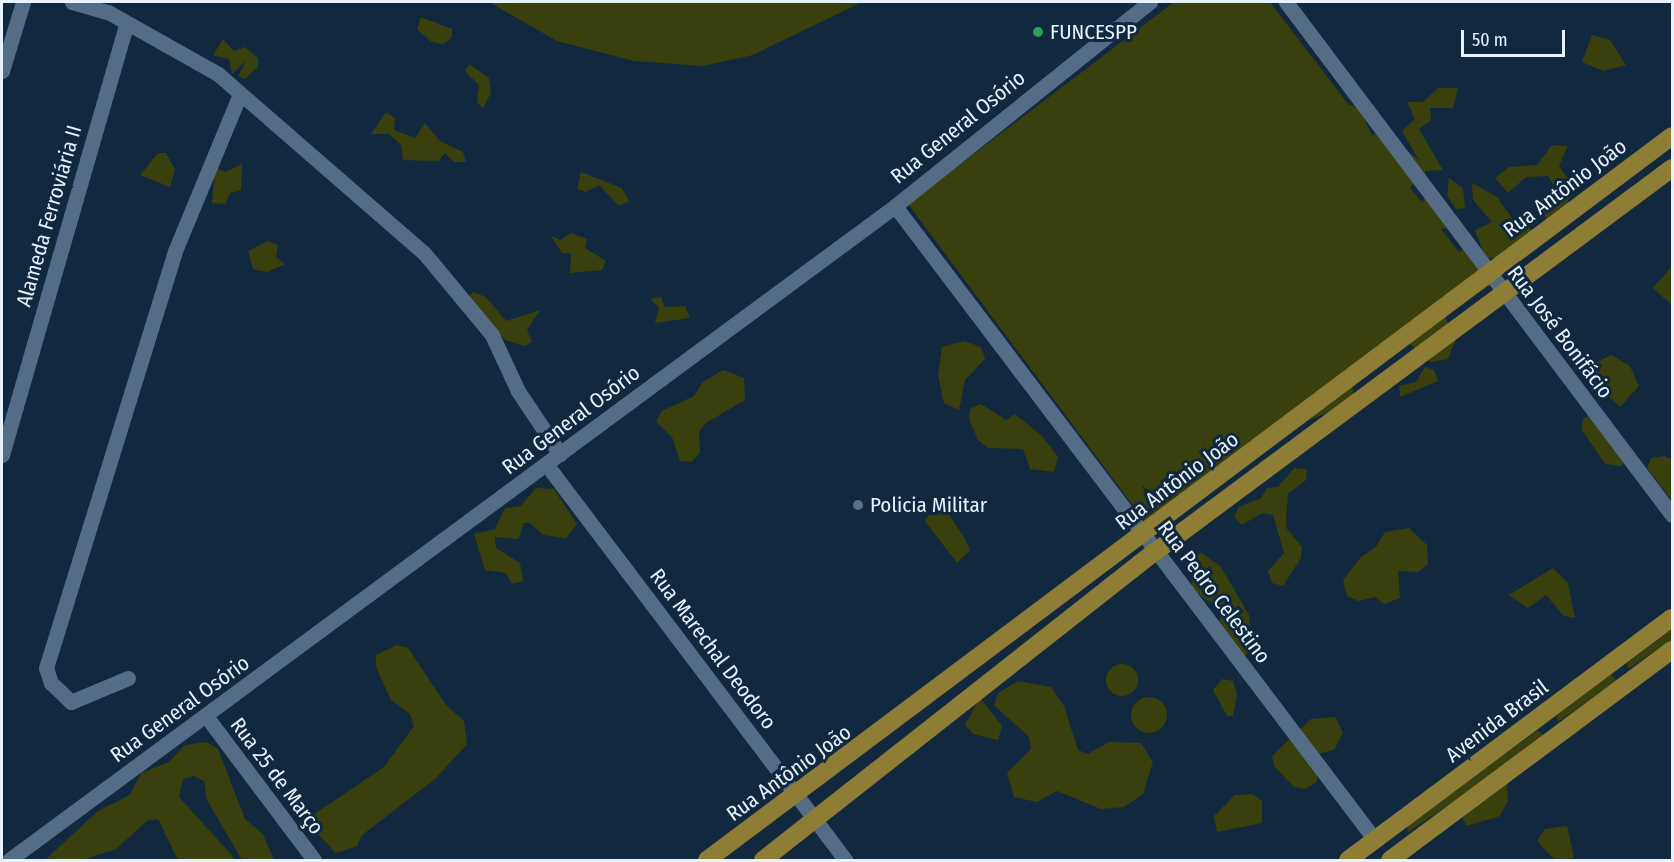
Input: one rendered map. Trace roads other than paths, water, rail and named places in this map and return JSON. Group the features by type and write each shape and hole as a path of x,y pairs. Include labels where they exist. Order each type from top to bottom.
{"main road":[{"name":"Rua Antônio João","path":"707,861 799,796 1672,136"},
{"name":"Rua Antônio João","path":"763,861 980,693 1155,552 1672,168"},
{"name":"Avenida Brasil","path":"1348,861 1672,618"},
{"path":"1391,860 1672,650"},
{"path":"963,672 980,693"},
{"name":"Rua Pedro Celestino","path":"1375,840 1391,860"}],"street":[{"path":"2,71 23,2"},
{"path":"72,2 108,12 126,24 186,54 240,94 445,273 492,335 518,391 560,454"},
{"name":"Rua General Osório","path":"9,861 895,206 1150,2"},
{"name":"Rua José Bonifácio","path":"1286,2 1672,515"},
{"name":"Alameda Ferroviária II","path":"2,454 126,24"},
{"path":"128,678 70,702 51,683 46,668 175,251 240,94"},
{"name":"Rua Pedro Celestino","path":"895,206 1375,840"},
{"name":"Rua Marechal Deodoro","path":"546,464 846,861"},
{"name":"Rua 25 de Março","path":"206,716 314,861"}],"place":[{"name":"FUNCESPP","path":"1038,32"},
{"name":"Policia Militar","path":"858,505"}]}
